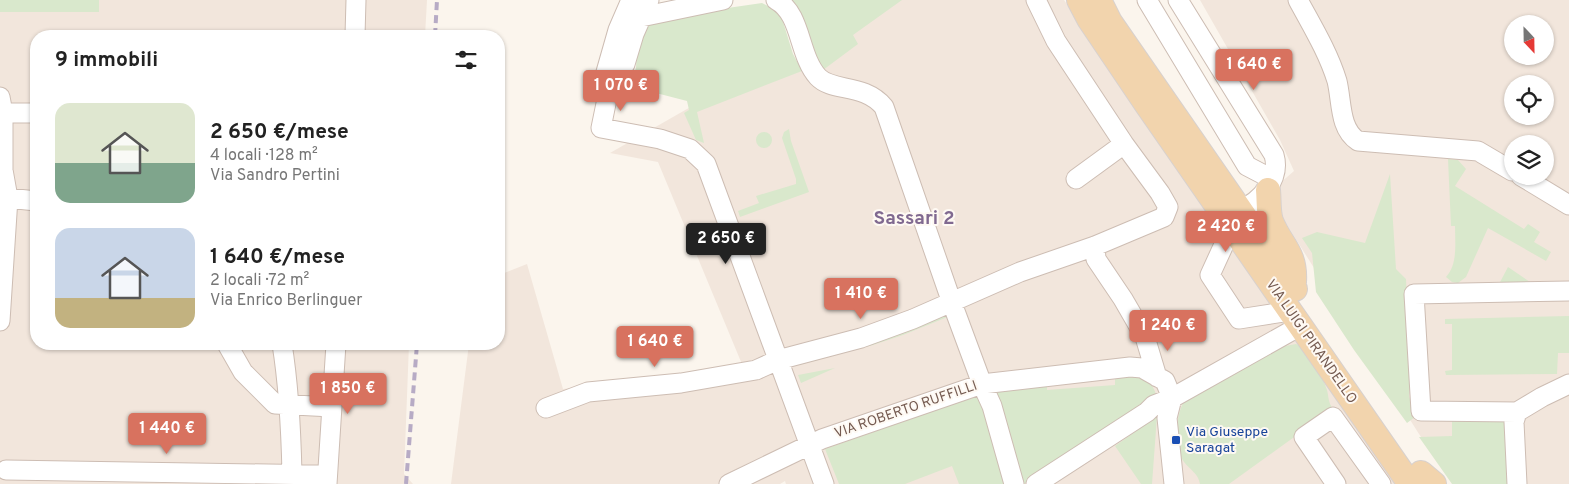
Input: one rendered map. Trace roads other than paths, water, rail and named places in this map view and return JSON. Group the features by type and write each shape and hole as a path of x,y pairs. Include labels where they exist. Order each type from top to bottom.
{"main road":[{"name":"VIA LUIGI PIRANDELLO","path":"1079,0 1094,27 1236,219 1292,286 1423,481"},
{"name":"VIA LUIGI PIRANDELLO","path":"1099,0 1110,22 1236,219 1295,319 1423,481"},
{"path":"1270,185 1270,218 1294,265 1292,286"}],"street":[{"path":"355,30 356,0"},
{"path":"631,0 618,30 604,78 601,128 660,139 690,149 706,164 824,484"},
{"path":"604,78 625,64 645,8 723,0"},
{"path":"776,0 785,6 791,15 807,61 819,78 832,84 864,92 884,107 952,303 992,406 1014,484"},
{"path":"546,408 588,392 714,378 756,370 778,360 861,338 913,320 1020,272 1095,246 1164,217 1168,207 1160,193 1124,144 1056,41 1036,0"},
{"path":"1146,0 1247,166 1270,185"},
{"path":"1178,0 1274,155 1277,163 1270,185 1236,219 1210,275 1239,319 1295,319"},
{"path":"1298,0 1324,48 1334,72 1350,136 1358,141 1478,151 1504,166"},
{"path":"0,321 8,198 1,170 1,105 30,112"},
{"path":"1076,179 1124,144"},
{"path":"1538,185 1568,201"},
{"path":"8,198 30,200"},
{"path":"1095,246 1096,259 1146,337 1157,377 1165,382 1172,398 1168,418 1174,484"},
{"path":"1569,291 1414,294 1421,411 1517,412 1569,384"},
{"path":"1036,484 1139,417 1154,405 1172,398 1295,319"},
{"path":"1130,368 1138,360 1146,337"},
{"path":"230,350 243,372 275,404 332,407"},
{"path":"283,350 289,406 292,474"},
{"path":"5,471 292,474 327,479 336,350"},
{"name":"VIA ROBERTO RUFFILLI","path":"729,484 822,439 982,384 1130,368 1142,368 1157,377"},
{"path":"1517,412 1514,422 1517,484"},
{"path":"1336,484 1304,437 1333,417 1380,484"}],"railway":[{"path":"435,30 437,0"},
{"path":"406,484 417,350"}],"place":[{"name":"Via Giuseppe Saragat","path":"1176,440"}],"district":[{"name":"Sassari 2","path":"914,219"}]}
